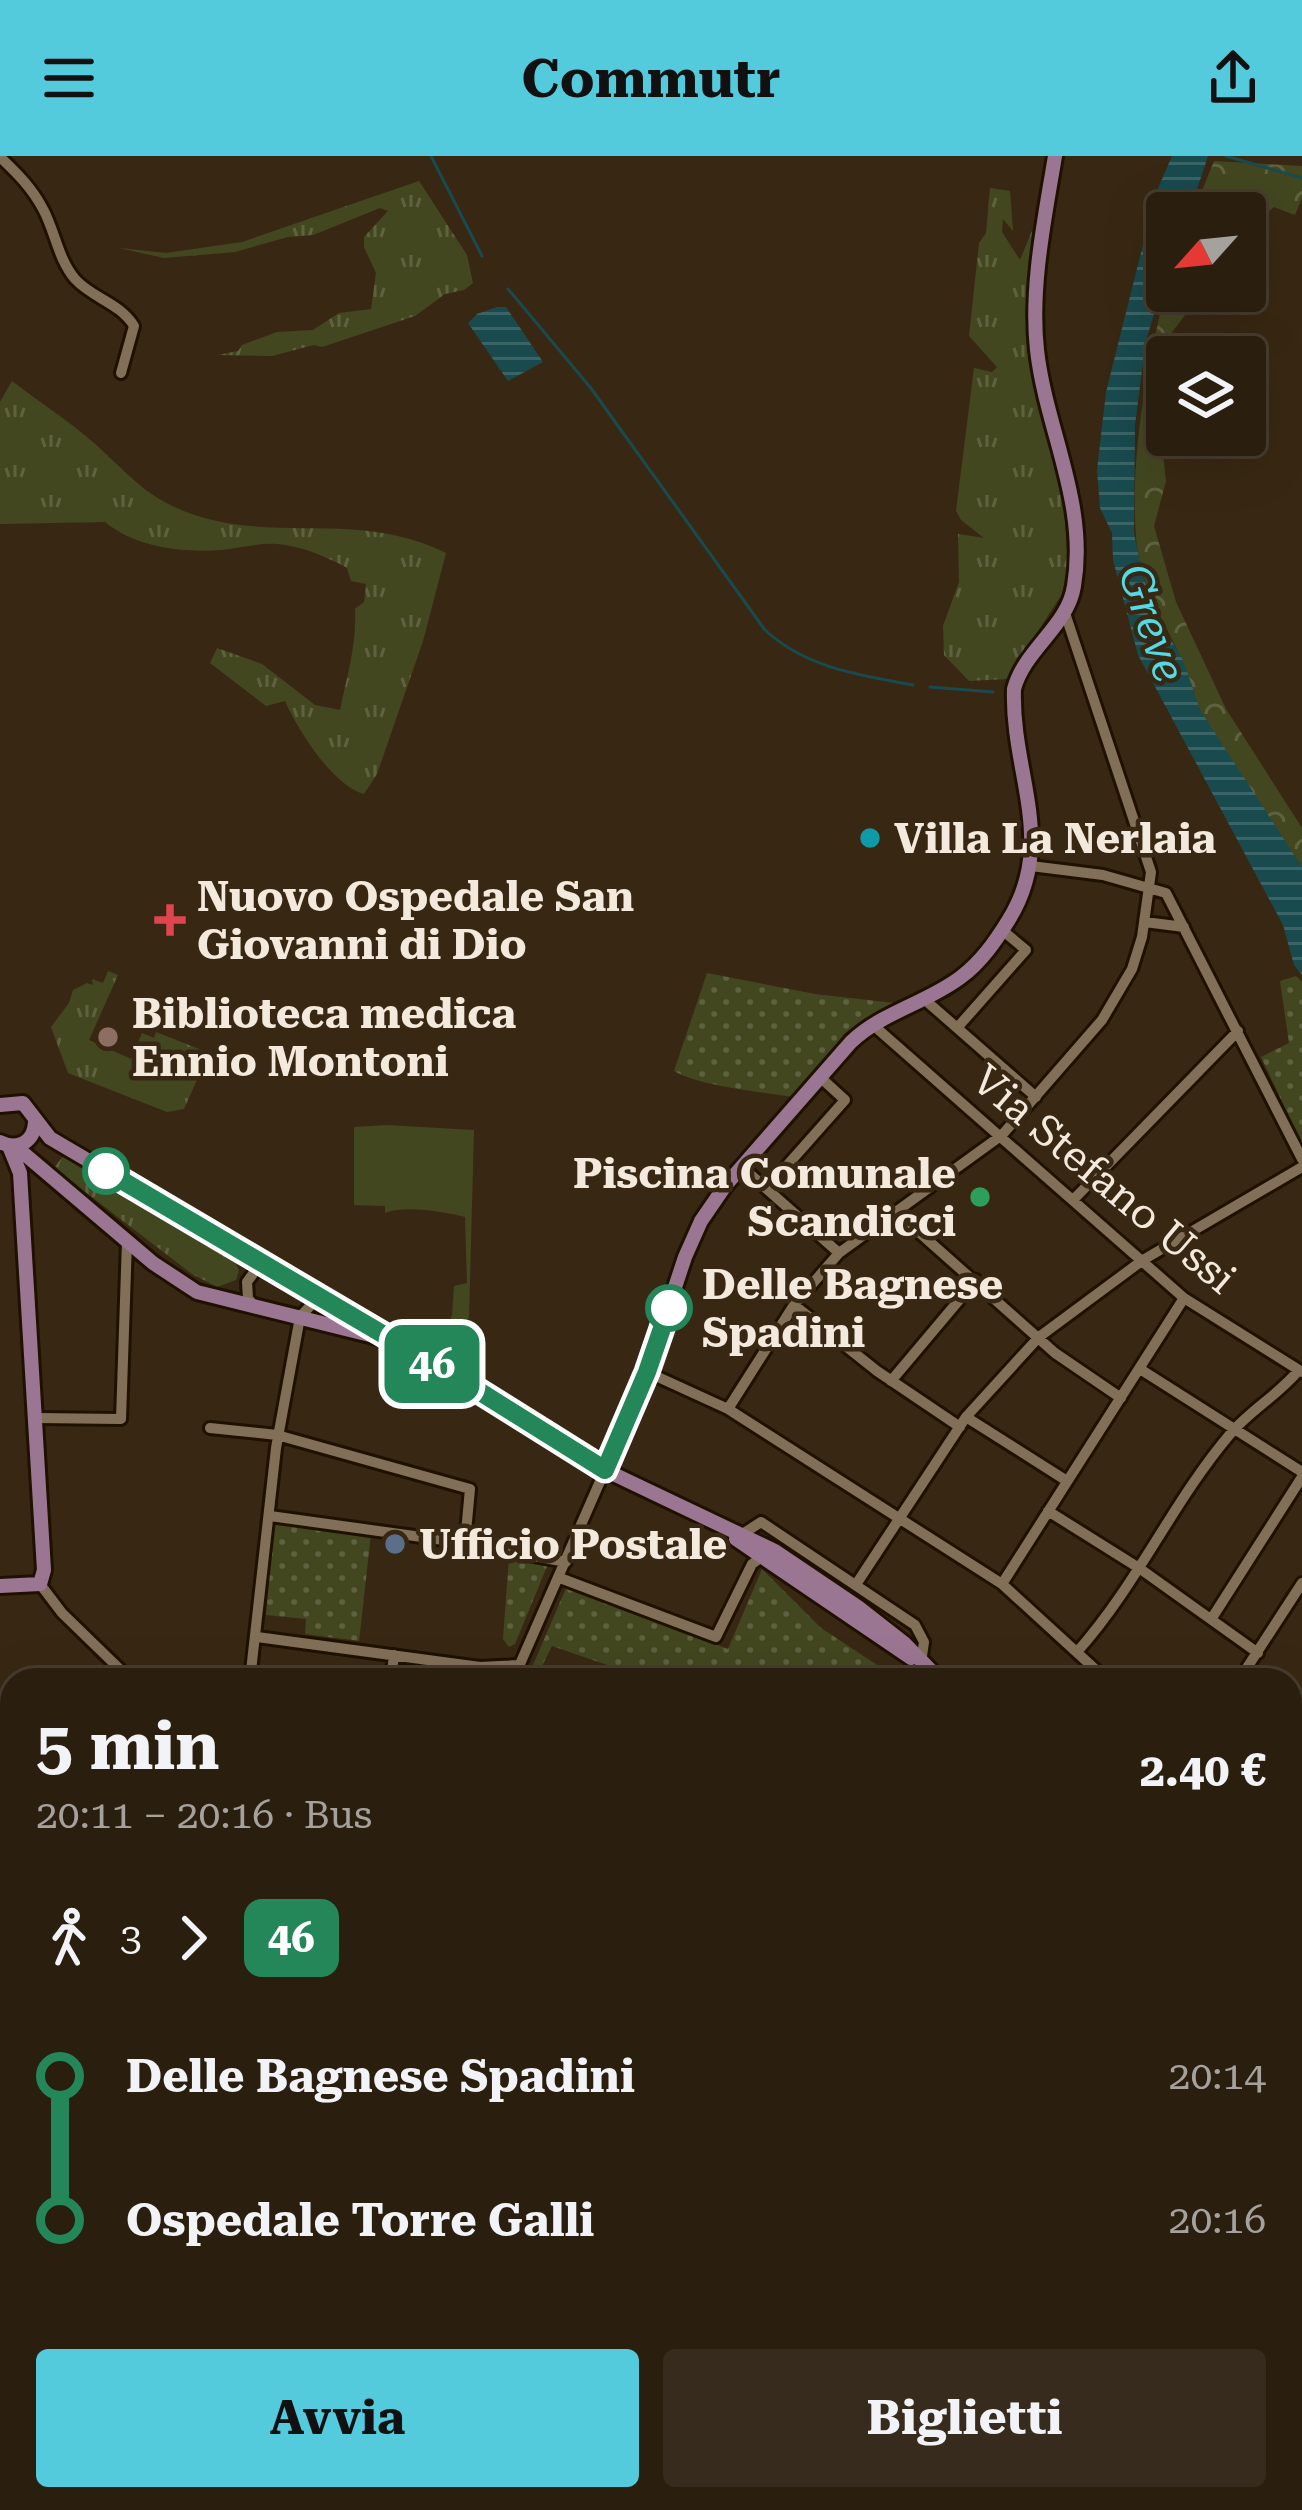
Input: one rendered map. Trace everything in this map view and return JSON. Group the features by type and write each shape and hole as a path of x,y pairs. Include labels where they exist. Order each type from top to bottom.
{"main road":[{"path":"605,1470 647,1372 692,1240 711,1205 851,1042 970,969 1024,894 1033,848 1014,689 1022,668 1074,591 1075,528 1068,473 1040,376 1036,329 1055,156"},
{"path":"3,1102 27,1106 50,1138 605,1470 744,1533 796,1572"},
{"path":"8,1145 30,1138 35,1122"},
{"path":"8,1145 197,1292 395,1341"},
{"path":"0,1586 40,1584 44,1570 20,1173 8,1145"},
{"path":"704,1518 858,1607 904,1643 926,1668"}],"street":[{"path":"0,158 26,182 45,212 75,280 127,314 134,326 121,373"},
{"path":"728,1409 794,1305 838,1252 1002,1135 1110,1009 1132,969 1152,886 1135,818 1064,610"},
{"path":"857,1583 963,1422 1039,1337 1143,1260 1302,1163 1170,898 1152,886 1031,866"},
{"path":"1145,922 1184,927"},
{"path":"957,1028 1026,950 1002,930"},
{"path":"924,999 1036,1097"},
{"name":"Via Stefano Ussi","path":"873,1025 1184,1298 1300,1371"},
{"path":"1074,1199 1238,1031"},
{"path":"766,1189 844,1100 821,1078"},
{"path":"742,1167 838,1252"},
{"path":"895,1211 1078,1370 1121,1398"},
{"path":"37,1418 121,1419 127,1241"},
{"path":"254,1306 247,1282 255,1271 269,1267"},
{"path":"891,1381 976,1280"},
{"path":"252,1668 277,1435 300,1317 311,1305 308,1290"},
{"path":"1003,1584 1184,1298"},
{"path":"794,1305 891,1381 1067,1481"},
{"path":"1140,1369 1302,1474 1212,1618"},
{"path":"1077,1652 1113,1609 1234,1429 1300,1371"},
{"path":"647,1372 728,1409 1003,1584 1094,1668"},
{"path":"210,1427 277,1435 470,1489 465,1543"},
{"path":"518,1668 605,1470"},
{"path":"1048,1511 1139,1568 1258,1653"},
{"path":"270,1516 566,1562"},
{"path":"744,1533 760,1522 918,1628 925,1648 921,1664"},
{"path":"796,1572 807,1552"},
{"path":"560,1578 716,1637 752,1564 763,1556"},
{"path":"1248,1668 1302,1582"},
{"path":"40,1584 62,1613 119,1668"},
{"path":"257,1637 458,1668"},
{"path":"392,1668 394,1655"},
{"path":"506,1668 520,1665"}],"green space":[{"path":"1214,161 1302,166 1302,198 1295,215 1274,207 1266,213 1266,192 1201,192"},
{"path":"419,181 467,255 473,283 445,294 415,316 322,347 272,356 218,355 277,332 313,330 339,313 371,309 376,273 364,237 388,211 380,208 313,235 235,252 164,258 119,248 166,253 242,242"},
{"path":"990,188 1010,191 1013,231 1003,219 1002,232 1020,260 1032,231 1035,239 1028,351 1063,493 1068,565 1062,594 1007,679 969,681 944,655 943,626 959,582 958,534 984,538 956,511 974,368 992,372 997,367 969,336"},
{"path":"1161,312 1188,312 1171,336 1156,336"},
{"path":"12,381 145,489 188,513 239,525 385,533 446,553 423,641 377,774 364,794 329,769 285,701 266,706 210,663 217,648 262,664 315,705 340,710 353,647 355,609 364,602 366,584 351,581 347,568 330,559 286,545 191,550 145,543 105,522 0,524 0,402"},
{"path":"1146,383 1146,456 1163,456 1166,481 1154,526 1176,602 1226,709 1302,828 1302,867 1202,714 1147,587 1136,536 1138,440"},
{"path":"108,971 118,975 89,1040 131,1059 142,1033 154,1038 156,1032 209,1053 184,1109 167,1112 68,1073 51,1027 73,990 93,985 92,979 103,983"},
{"path":"707,973 815,994 894,1003 845,1033 794,1097 749,1091 674,1071"},
{"path":"1296,976 1302,982 1302,1144 1261,1057 1289,1043 1280,981"},
{"path":"354,1127 474,1130 469,1318 443,1359 438,1354 440,1334 452,1315 454,1286 467,1283 465,1217 414,1209 385,1213 385,1206 354,1205"},
{"path":"64,1155 232,1255 239,1270 236,1280 217,1287 192,1274 54,1168"},
{"path":"273,1521 371,1534 359,1641 305,1634 306,1619 266,1615"},
{"path":"509,1557 548,1564 515,1644 509,1647 503,1639"},
{"path":"762,1569 821,1628 882,1668 616,1668 552,1646 542,1666 533,1665 567,1586 728,1649"}],"water":[{"path":"1172,156 1208,156 1196,192 1156,192"},
{"name":"Greve","path":"1146,233 1146,312 1155,312 1146,336 1135,425 1134,533 1142,573 1157,617 1183,660 1200,710 1302,867 1302,975 1294,965 1283,925 1138,655 1113,560 1112,533 1100,508 1097,470 1106,392"},
{"path":"506,307 543,362 508,381 468,323"}],"waterway":[{"path":"431,156 482,256"},
{"path":"1226,156 1302,178"},
{"path":"508,289 590,387 765,630 816,661 913,685"},
{"path":"930,687 993,692"}],"bus line":[{"name":"46","path":"106,1171 605,1470 669,1308"}],"place":[{"name":"Villa La Nerlaia","path":"870,838"},
{"name":"Nuovo Ospedale San Giovanni di Dio","path":"170,920"},
{"name":"Biblioteca medica Ennio Montoni","path":"108,1037"},
{"name":"Piscina Comunale Scandicci","path":"980,1197"},
{"name":"Delle Bagnese Spadini","path":"669,1308"},
{"name":"Ufficio Postale","path":"395,1544"}]}
